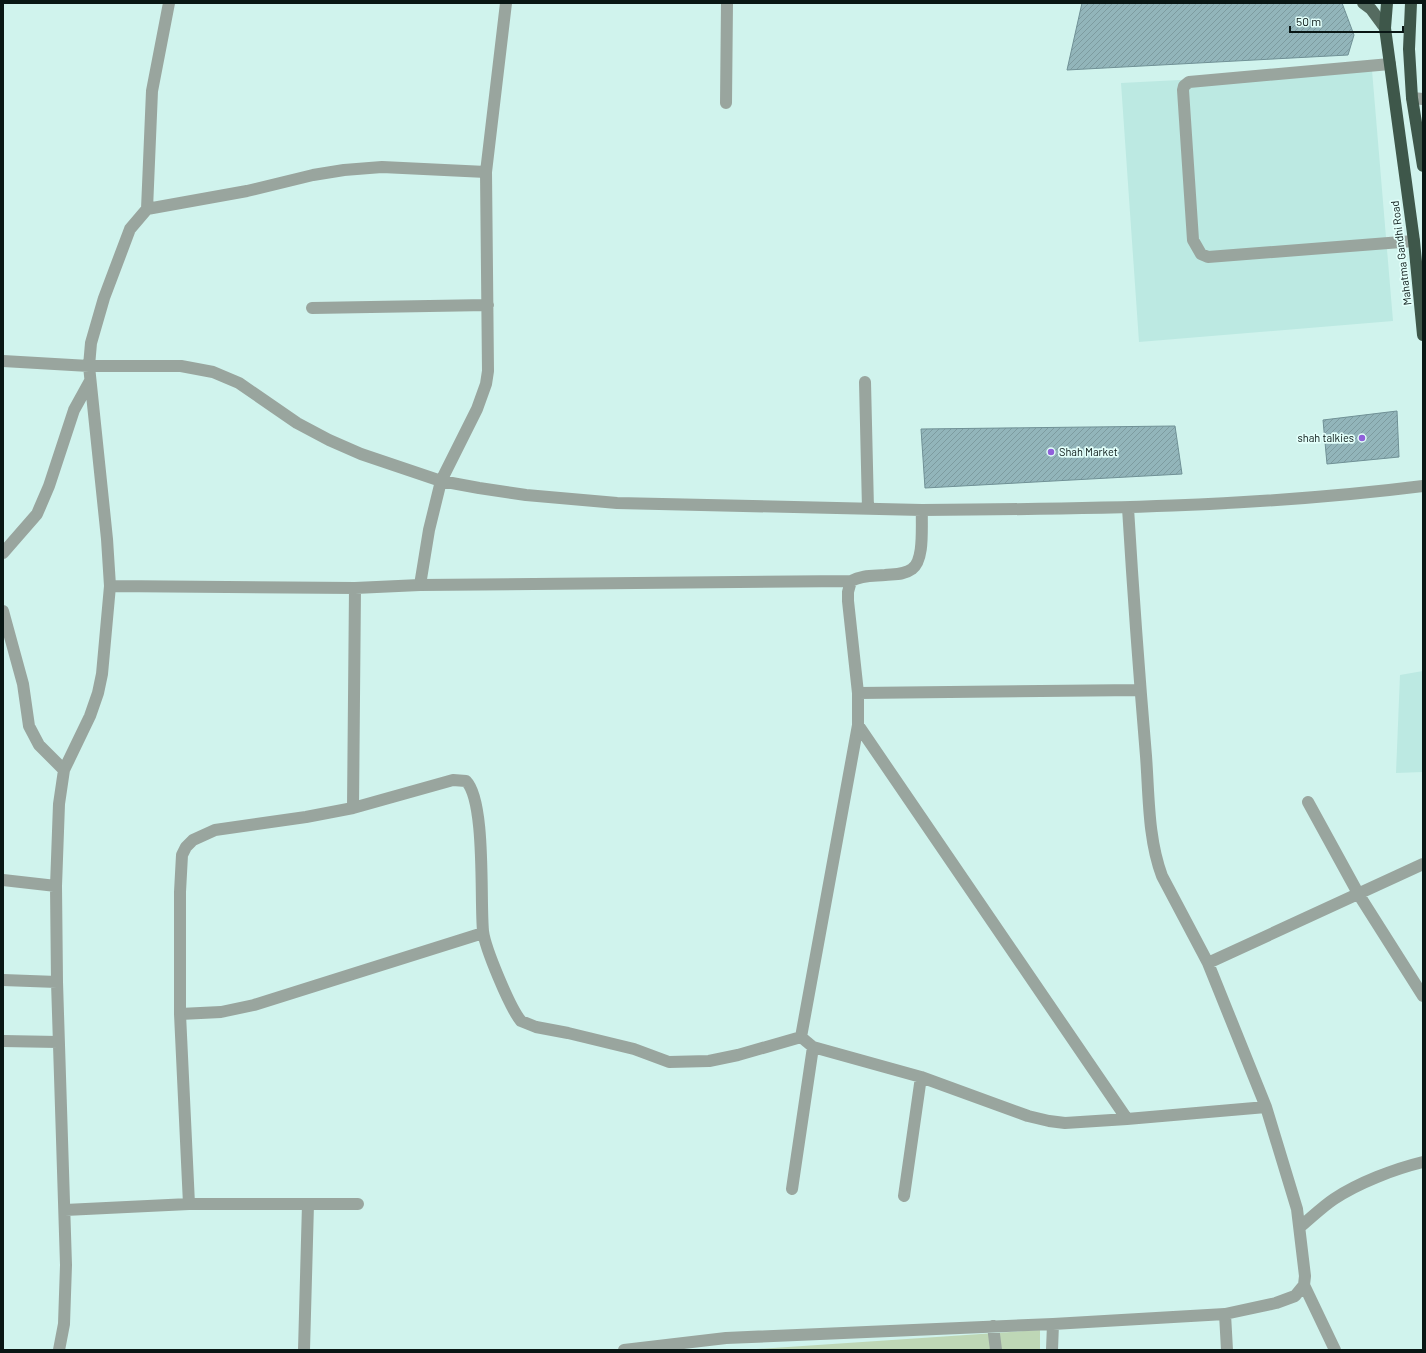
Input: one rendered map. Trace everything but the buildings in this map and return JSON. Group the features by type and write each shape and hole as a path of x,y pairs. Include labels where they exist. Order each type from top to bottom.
{"highway":[{"name":"Mahatma Gandhi Road","path":"1387,3 1384,28 1414,241 1423,335"},
{"path":"1411,3 1409,49 1417,99 1423,166"}],"main road":[{"path":"1363,3 1371,9 1384,28"}],"street":[{"path":"59,1350 64,1324 65,1210 57,982 56,886 59,804 64,770 90,716 98,693 102,674 110,586 107,539 89,366 91,343 104,298 130,229 147,209 152,91 169,3"},
{"path":"420,585 429,530 441,481 477,409 486,384 488,371 486,172 506,3"},
{"path":"726,103 727,3"},
{"path":"1390,64 1190,82 1186,84 1183,90 1193,240 1201,254 1208,257 1414,241"},
{"path":"147,209 247,191 313,175 344,170 382,167 486,172"},
{"path":"312,308 488,304"},
{"path":"3,361 89,366 181,366 213,372 238,383 296,423 361,454 441,481 526,495 581,501 656,505 922,510 1128,508 1260,502 1361,494 1423,486"},
{"path":"3,553 37,514 49,486 74,410 90,381"},
{"path":"865,382 868,508"},
{"path":"624,1350 726,1338 1053,1324 1225,1314 1276,1303 1295,1296 1304,1285 1306,1276 1300,1227 1289,1181 1266,1107 1208,963 1162,876 1158,864 1153,835 1140,690 1128,508"},
{"path":"110,586 355,588 420,585 851,581 860,577 900,574 912,569 916,565 920,553 922,510"},
{"path":"801,1037 858,725 858,693 848,601 848,592 851,581"},
{"path":"353,808 355,588"},
{"path":"3,611 9,651 23,684 29,726 38,745 64,770"},
{"path":"858,693 1140,690"},
{"path":"858,725 1127,1119"},
{"path":"189,1204 180,1014 180,892 182,855 186,847 193,840 215,830 306,817 353,808 453,780 466,781 472,789 479,825 483,933 494,966 518,1018 527,1024 634,1049 669,1062 709,1061 738,1055 801,1037"},
{"path":"1308,802 1359,894 1423,996"},
{"path":"1208,963 1423,864"},
{"path":"3,880 56,886"},
{"path":"180,1014 221,1012 254,1005 483,933"},
{"path":"3,980 57,982"},
{"path":"801,1037 813,1047 921,1077 1039,1119 1065,1122 1127,1119 1266,1107"},
{"path":"3,1041 58,1042"},
{"path":"792,1189 813,1047"},
{"path":"904,1196 921,1077"},
{"path":"1300,1227 1333,1200 1347,1192 1367,1182 1423,1162"},
{"path":"65,1210 189,1204 358,1204"},
{"path":"304,1350 308,1204"},
{"path":"1304,1285 1334,1350"},
{"path":"1225,1314 1227,1350"},
{"path":"1052,1350 1053,1324"},
{"path":"994,1326 996,1350"}],"shaded area":[{"path":"1372,70 1393,321 1139,342 1121,83"},
{"path":"1423,671 1423,772 1396,773 1400,675"}],"green space":[{"path":"1040,1330 1040,1350 742,1350"}],"place":[{"name":"shah talkies","path":"1362,438"},
{"name":"Shah Market","path":"1051,452"}]}
